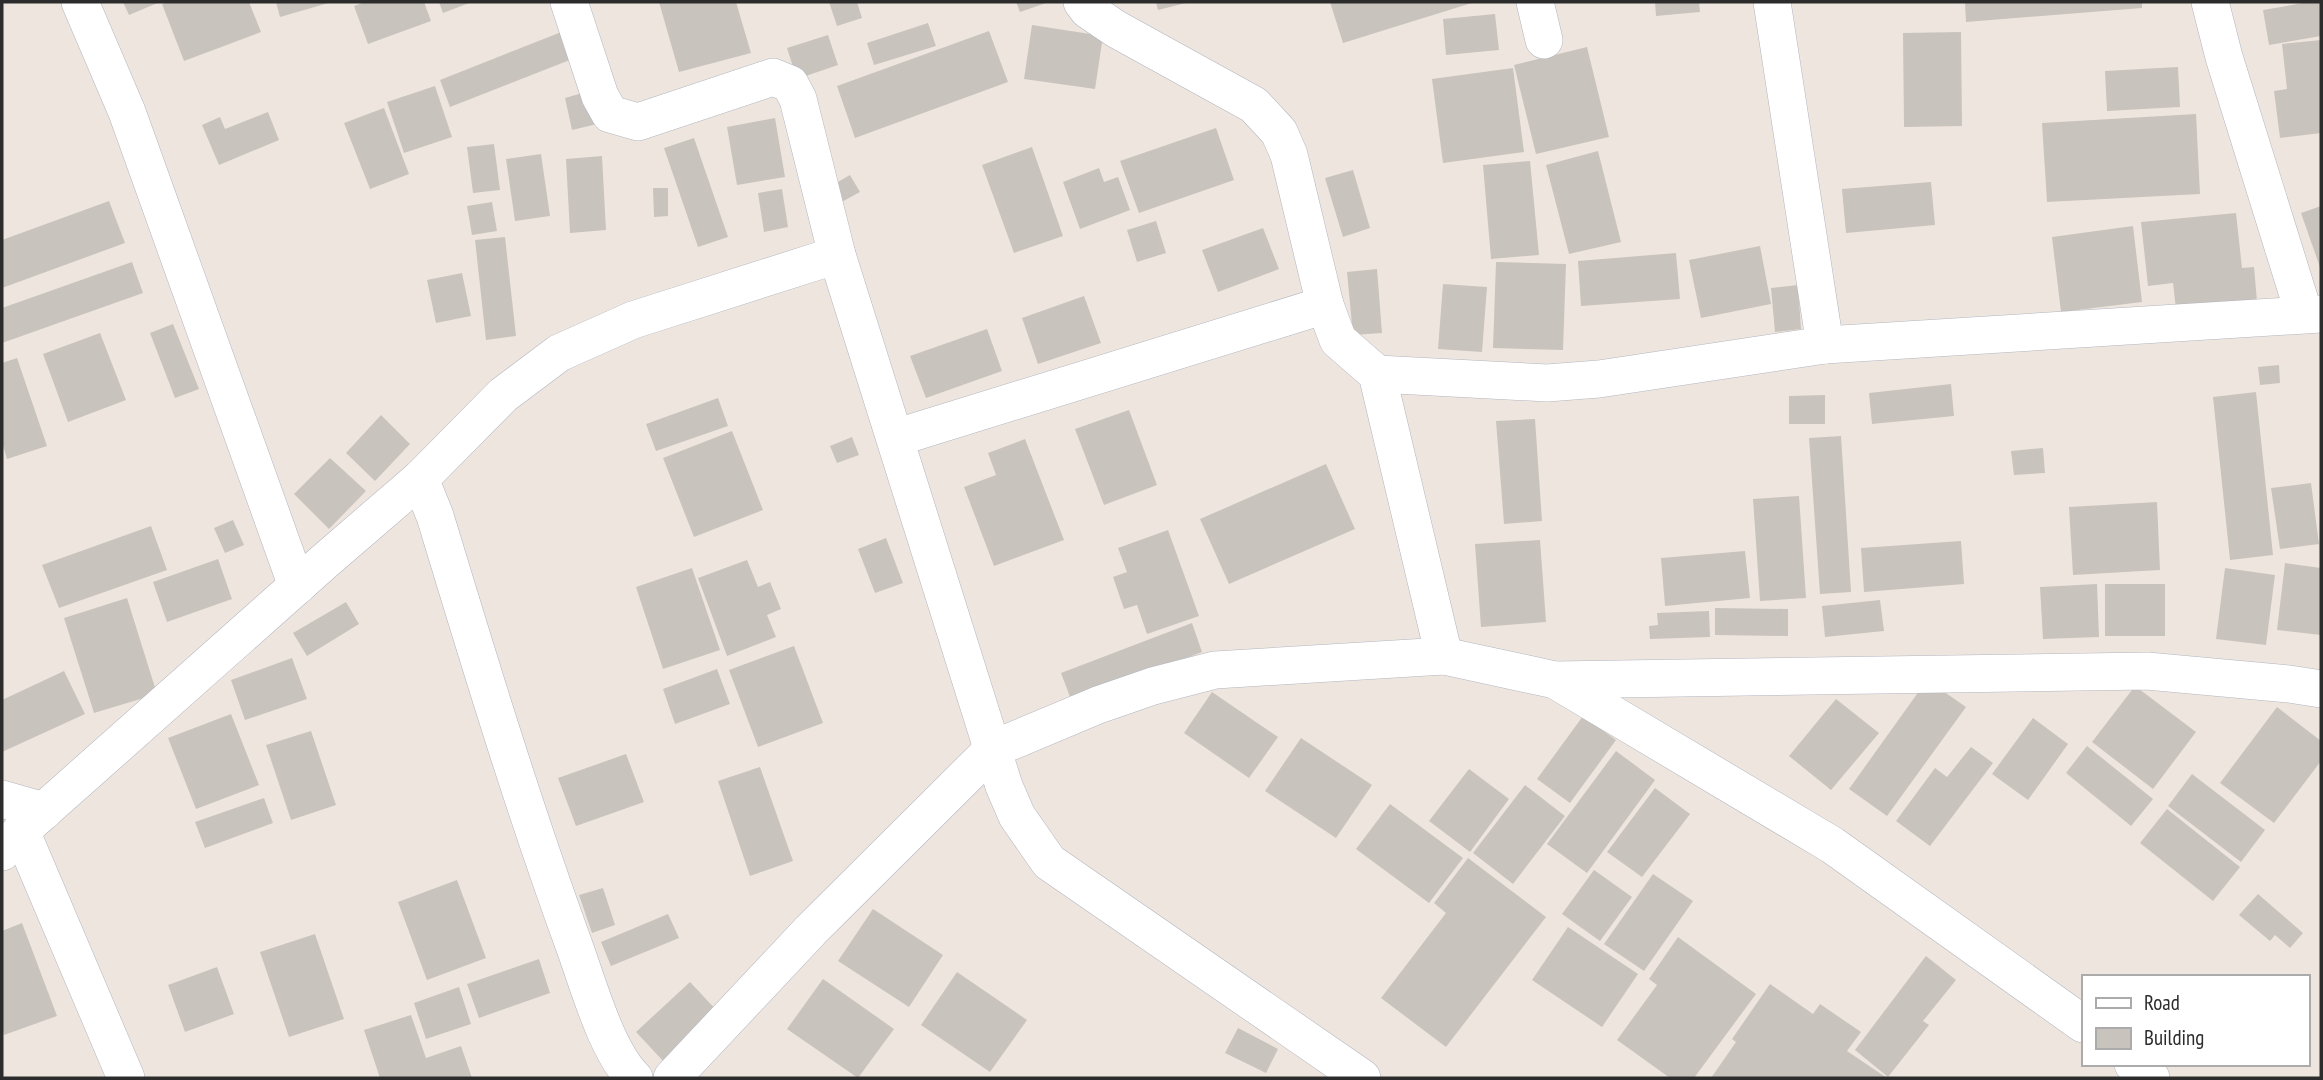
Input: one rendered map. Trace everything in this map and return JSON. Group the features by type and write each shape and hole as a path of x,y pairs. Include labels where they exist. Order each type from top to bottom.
{"street":[{"path":"80,2 127,112 298,586"},
{"path":"569,2 600,96 610,114 638,122 773,77 790,84 798,99 837,255 1017,816 1049,862 1362,1078"},
{"path":"1082,2 1088,10 1116,29 1254,105 1279,132 1289,155 1325,305 1338,340 1377,374 1444,656"},
{"path":"1535,2 1544,40"},
{"path":"1772,2 1825,345"},
{"path":"1377,374 1547,383 1599,379 1825,345 2313,314 2224,57 2210,2"},
{"path":"22,831 420,479 503,395 559,353 633,320 837,255"},
{"path":"895,438 1325,305"},
{"path":"420,479 439,529 537,844 608,1036 634,1078"},
{"path":"672,1078 811,930 993,748 1098,705 1153,686 1215,670 1444,656 1555,680 2147,671 2321,689"},
{"path":"1555,680 1832,845 2082,1023"},
{"path":"2,799 22,831 126,1078"},
{"path":"2136,1066 2151,1078"}],"building":[{"path":"123,2 160,2 129,15"},
{"path":"249,2 261,32 184,61 162,4"},
{"path":"276,2 332,2 280,17"},
{"path":"365,2 424,2 431,21 368,44 354,6"},
{"path":"439,2 472,2 443,13"},
{"path":"659,2 736,2 751,53 679,72"},
{"path":"829,2 857,2 862,18 837,26"},
{"path":"1016,2 1049,2 1020,12"},
{"path":"1156,2 1186,2 1186,3 1158,10"},
{"path":"1330,2 1475,2 1343,43"},
{"path":"1655,2 1699,2 1700,12 1656,16"},
{"path":"1965,2 2142,2 2142,8 1966,22"},
{"path":"2321,2 2321,36 2269,45 2263,10"},
{"path":"1495,14 1499,50 1446,55 1443,19"},
{"path":"928,23 936,46 874,65 867,43"},
{"path":"1032,25 1103,36 1095,89 1024,79"},
{"path":"569,29 580,56 450,107 440,80"},
{"path":"989,31 1008,82 855,138 837,86"},
{"path":"1961,32 1962,126 1904,127 1903,33"},
{"path":"828,35 838,65 797,79 787,48"},
{"path":"2321,40 2321,133 2280,138 2274,91 2287,89 2282,44"},
{"path":"1587,47 1609,137 1536,154 1514,65"},
{"path":"2178,67 2180,107 2107,111 2105,71"},
{"path":"1513,68 1524,152 1443,163 1432,79"},
{"path":"435,86 452,137 404,153 387,102"},
{"path":"589,91 597,124 572,130 565,98"},
{"path":"384,108 409,174 370,189 344,123"},
{"path":"268,112 279,140 219,165 202,125 220,117 225,129"},
{"path":"2196,114 2200,194 2047,202 2042,123"},
{"path":"775,118 785,177 737,185 727,127"},
{"path":"1216,128 1234,180 1139,213 1120,161"},
{"path":"694,138 728,237 698,247 664,148"},
{"path":"494,144 500,190 473,193 467,147"},
{"path":"1032,147 1063,236 1014,253 982,165"},
{"path":"1598,151 1621,242 1569,254 1546,165"},
{"path":"541,154 550,216 515,221 506,159"},
{"path":"602,156 606,230 570,233 566,159"},
{"path":"1530,161 1539,255 1491,259 1483,165"},
{"path":"1099,168 1104,182 1118,177 1130,210 1080,229 1063,182"},
{"path":"1353,170 1370,228 1343,237 1325,178"},
{"path":"850,175 860,192 838,204 829,187"},
{"path":"1931,182 1935,225 1846,233 1842,189"},
{"path":"653,188 668,188 668,216 654,217"},
{"path":"782,189 788,227 764,232 758,193"},
{"path":"109,201 125,243 2,288 2,240"},
{"path":"492,202 497,231 472,235 467,206"},
{"path":"2321,206 2321,270 2301,213"},
{"path":"2236,213 2242,268 2254,267 2257,301 2176,309 2173,283 2148,286 2141,222"},
{"path":"1156,221 1166,253 1137,262 1127,230"},
{"path":"2133,226 2142,302 2061,312 2052,237"},
{"path":"1263,228 1279,269 1218,292 1202,250"},
{"path":"505,237 516,336 486,340 475,240"},
{"path":"1760,246 1771,304 1701,318 1689,260"},
{"path":"1676,253 1680,299 1581,306 1578,261"},
{"path":"132,262 143,293 2,343 2,308"},
{"path":"1496,262 1566,264 1563,350 1493,348"},
{"path":"1377,269 1382,333 1353,335 1347,272"},
{"path":"462,273 471,316 436,323 427,280"},
{"path":"1443,284 1487,287 1482,352 1438,349"},
{"path":"1798,285 1801,329 1775,332 1771,288"},
{"path":"1084,296 1101,343 1038,364 1022,318"},
{"path":"173,324 199,389 175,398 150,333"},
{"path":"987,329 1002,371 926,398 910,356"},
{"path":"100,333 126,400 68,422 43,354"},
{"path":"17,358 47,446 7,459 2,442 2,363"},
{"path":"2279,365 2280,383 2260,385 2258,367"},
{"path":"1951,384 1954,416 1872,424 1869,393"},
{"path":"2256,392 2273,555 2230,560 2213,397"},
{"path":"1825,395 1825,424 1789,424 1789,396"},
{"path":"718,398 728,426 656,451 646,424"},
{"path":"1129,410 1157,485 1104,505 1075,429"},
{"path":"381,415 410,444 375,481 346,453"},
{"path":"1535,419 1542,521 1504,524 1496,421"},
{"path":"732,431 763,510 694,537 663,458"},
{"path":"1841,436 1851,592 1820,594 1809,438"},
{"path":"852,437 859,455 837,463 830,446"},
{"path":"1025,439 1064,540 994,566 964,487 996,475 988,453"},
{"path":"2043,448 2045,473 2014,475 2011,451"},
{"path":"330,458 366,491 329,529 294,494"},
{"path":"1326,464 1355,529 1229,584 1200,519"},
{"path":"2311,483 2319,544 2280,549 2271,488"},
{"path":"1799,496 1806,598 1760,601 1753,499"},
{"path":"2157,502 2160,570 2073,575 2069,507"},
{"path":"233,520 244,545 225,553 214,528"},
{"path":"151,526 167,570 59,608 42,565"},
{"path":"1168,530 1199,616 1147,634 1137,605 1124,609 1113,577 1127,572 1118,548"},
{"path":"886,538 903,583 875,593 858,549"},
{"path":"1540,540 1546,622 1481,627 1475,544"},
{"path":"1961,541 1964,584 1864,592 1861,548"},
{"path":"1745,551 1750,598 1665,606 1661,558"},
{"path":"218,559 232,599 167,622 153,582"},
{"path":"747,560 758,587 770,582 781,609 767,615 776,637 727,656 698,578"},
{"path":"2285,563 2321,568 2321,635 2277,630"},
{"path":"692,568 720,650 663,669 636,587"},
{"path":"2225,568 2275,575 2266,645 2216,639"},
{"path":"2097,584 2099,637 2043,639 2040,587"},
{"path":"2105,584 2165,584 2165,636 2105,636"},
{"path":"127,598 157,694 94,713 64,618"},
{"path":"1880,600 1884,631 1825,637 1822,606"},
{"path":"346,602 359,624 307,656 293,633"},
{"path":"1715,608 1788,609 1788,636 1715,635"},
{"path":"1709,611 1710,637 1650,639 1649,626 1658,625 1657,613"},
{"path":"1192,623 1202,652 1072,702 1061,673"},
{"path":"794,646 823,723 758,747 729,670"},
{"path":"292,658 307,699 245,720 231,680"},
{"path":"717,669 730,704 675,724 663,689"},
{"path":"64,671 85,714 2,752 2,700"},
{"path":"1927,680 1966,707 1887,816 1849,789"},
{"path":"2135,686 2196,732 2153,789 2092,742"},
{"path":"1212,692 1278,737 1249,778 1184,733"},
{"path":"1836,699 1879,733 1831,790 1789,756"},
{"path":"2277,707 2321,741 2321,761 2274,823 2220,783"},
{"path":"231,714 259,785 196,809 168,738"},
{"path":"1583,716 1616,740 1570,803 1537,779"},
{"path":"2033,718 2068,744 2028,800 1992,774"},
{"path":"311,731 336,805 291,820 266,745"},
{"path":"1301,738 1372,785 1336,838 1265,791"},
{"path":"2087,746 2153,799 2131,826 2066,773"},
{"path":"1971,747 1993,763 1930,846 1896,821 1935,768 1947,777"},
{"path":"1616,751 1655,780 1587,873 1547,844"},
{"path":"626,754 644,802 576,826 558,778"},
{"path":"760,767 793,861 750,876 718,781"},
{"path":"1469,769 1509,799 1470,852 1429,821"},
{"path":"2192,774 2265,830 2241,862 2168,806"},
{"path":"1525,785 1565,816 1513,884 1473,853"},
{"path":"1655,788 1690,814 1642,877 1607,852"},
{"path":"264,798 273,823 205,848 195,822"},
{"path":"1390,804 1463,858 1429,903 1356,849"},
{"path":"2167,809 2240,867 2213,901 2140,843"},
{"path":"1468,858 1546,917 1446,1047 1381,998 1446,913 1434,903"},
{"path":"1594,870 1632,897 1600,941 1562,914"},
{"path":"1653,874 1693,901 1644,971 1604,944"},
{"path":"457,880 486,958 427,980 398,902"},
{"path":"603,888 615,925 592,933 579,895"},
{"path":"2258,894 2303,933 2290,948 2275,935 2270,941 2239,915"},
{"path":"873,909 943,955 909,1007 838,961"},
{"path":"668,914 679,938 611,966 601,942"},
{"path":"22,923 57,1016 4,1035 2,931"},
{"path":"1568,927 1638,974 1602,1027 1532,980"},
{"path":"315,934 344,1019 289,1037 260,952"},
{"path":"1678,937 1756,994 1694,1078 1670,1078 1617,1040 1657,985 1649,979"},
{"path":"1926,956 1956,980 1923,1021 1929,1025 1888,1077 1855,1050"},
{"path":"539,959 550,993 479,1018 467,984"},
{"path":"217,967 234,1014 185,1032 168,985"},
{"path":"957,972 1027,1020 990,1072 921,1025"},
{"path":"823,979 894,1029 858,1078 787,1029"},
{"path":"690,982 719,1013 665,1063 636,1032"},
{"path":"1770,984 1813,1014 1820,1004 1861,1032 1847,1051 1887,1078 1711,1078 1736,1042 1732,1039"},
{"path":"459,987 471,1024 426,1039 414,1003"},
{"path":"411,1015 426,1058 461,1046 472,1078 380,1078 364,1030"},
{"path":"1238,1028 1278,1049 1266,1073 1225,1053"}]}
